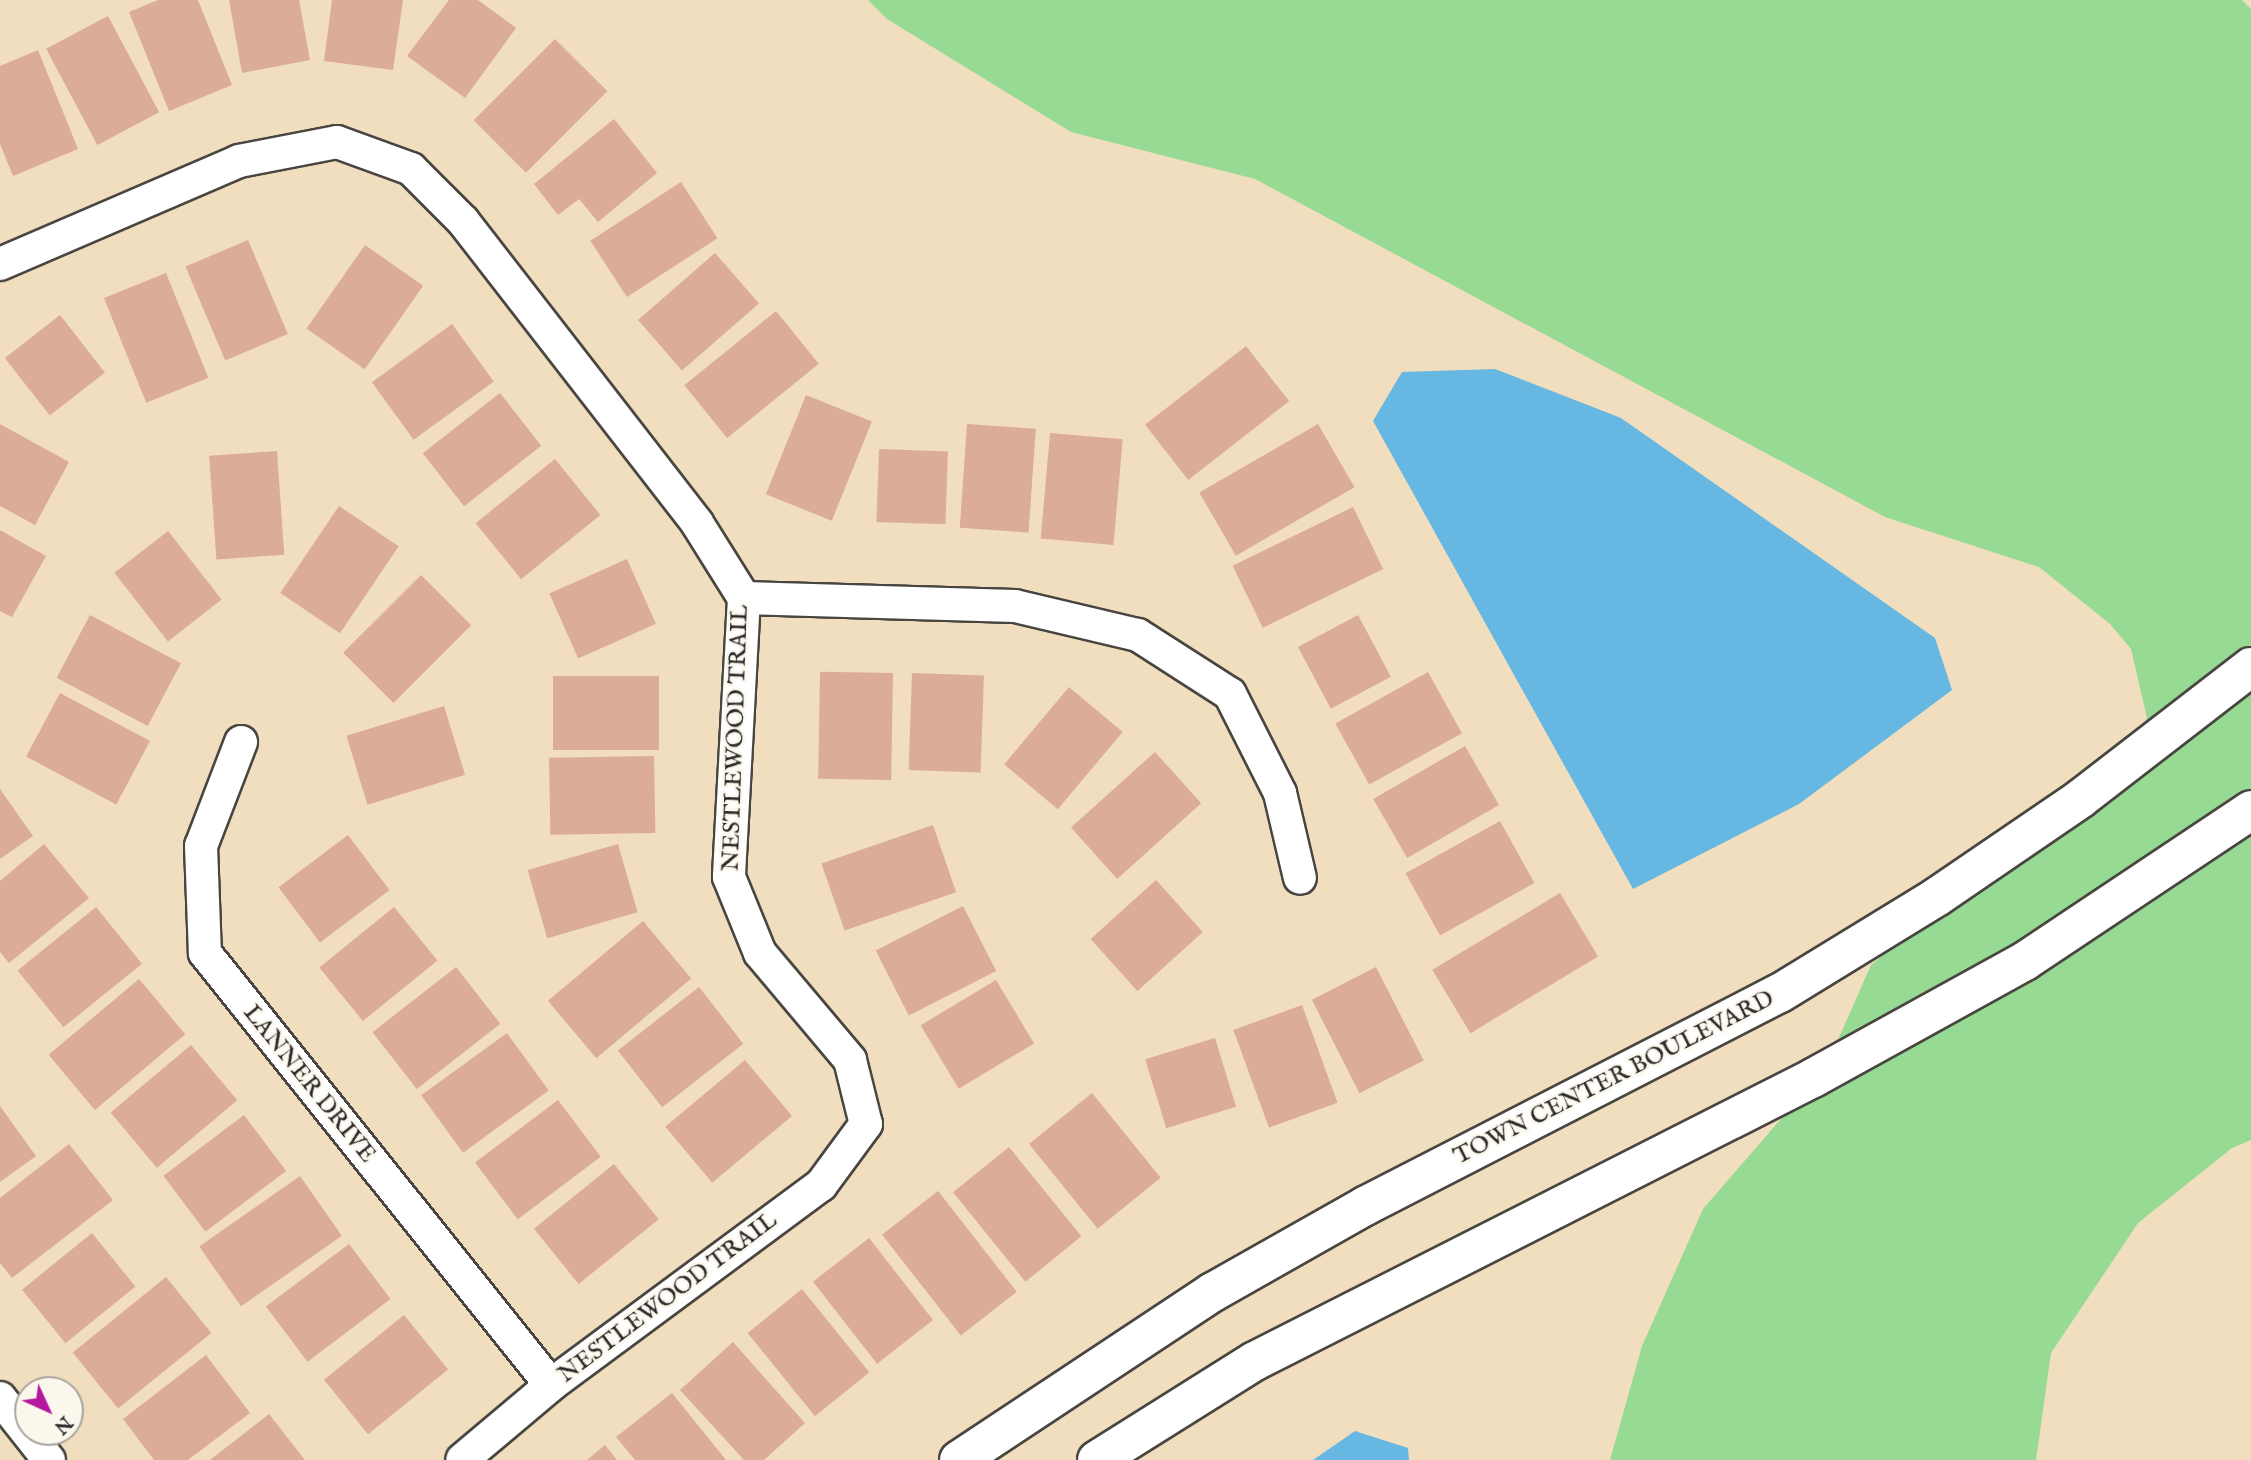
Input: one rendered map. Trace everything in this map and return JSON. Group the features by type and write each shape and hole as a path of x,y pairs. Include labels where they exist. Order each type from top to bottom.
{"main road":[{"name":"TOWN CENTER BOULEVARD","path":"959,1460 1213,1292 1365,1206 1780,993 1927,903 2080,799 2251,667"},
{"path":"1097,1460 1255,1361 1813,1078 2025,961 2251,810"}],"street":[{"name":"NESTLEWOOD TRAIL","path":"0,264 239,160 337,142 411,169 496,264 697,523 744,598 729,877 760,953 850,1060 866,1124 821,1185 551,1385 462,1460"},
{"path":"744,598 1015,606 1138,635 1230,694 1280,793 1300,878"},
{"name":"LANNER DRIVE","path":"241,742 201,846 205,953 551,1385"},
{"path":"0,1398 50,1460"}],"green space":[{"path":"868,0 2242,0 2251,9 2251,1140 2232,1148 2138,1223 2051,1353 2036,1460 1610,1460 1642,1346 1703,1209 1826,1067 1871,965 2112,767 2147,718 2131,649 2110,624 2039,567 1885,517 1255,179 1071,132 887,19"}],"water":[{"path":"1495,369 1621,418 1935,638 1952,690 1799,804 1633,889 1373,421 1402,372"},
{"path":"1355,1431 1408,1448 1409,1460 1313,1460"}],"building":[{"path":"158,0 198,0 232,85 169,111 129,12"},
{"path":"229,0 299,0 310,60 242,73"},
{"path":"332,0 403,0 393,70 324,61"},
{"path":"449,0 478,0 516,28 465,98 407,56"},
{"path":"108,16 159,112 97,145 46,49"},
{"path":"555,39 607,91 526,173 474,120"},
{"path":"38,50 78,149 13,176 0,144 0,66"},
{"path":"614,119 657,173 598,222 579,199 558,215 534,184"},
{"path":"681,182 717,238 627,297 590,241"},
{"path":"248,240 288,334 225,360 185,267"},
{"path":"365,245 423,286 365,369 306,329"},
{"path":"715,253 759,304 682,370 638,320"},
{"path":"166,273 208,378 146,403 104,298"},
{"path":"776,311 819,364 727,438 684,385"},
{"path":"60,315 105,373 50,416 5,358"},
{"path":"452,324 494,381 414,440 372,382"},
{"path":"1246,346 1289,401 1188,480 1145,425"},
{"path":"500,393 541,446 464,506 423,453"},
{"path":"806,395 872,422 832,521 766,494"},
{"path":"0,424 69,462 35,525 0,506"},
{"path":"967,424 1036,429 1029,533 960,528"},
{"path":"1318,424 1354,487 1236,556 1199,492"},
{"path":"1050,433 1123,439 1113,545 1041,539"},
{"path":"879,449 948,451 945,524 876,522"},
{"path":"277,451 284,555 216,559 209,456"},
{"path":"555,459 600,515 521,579 476,523"},
{"path":"339,506 399,546 340,633 280,593"},
{"path":"1353,507 1383,569 1263,628 1233,566"},
{"path":"0,530 46,556 12,617 0,611"},
{"path":"168,531 222,600 168,641 114,573"},
{"path":"627,559 656,624 578,658 549,594"},
{"path":"421,575 471,625 393,703 343,653"},
{"path":"90,615 181,663 148,726 57,678"},
{"path":"1358,615 1391,677 1331,709 1298,647"},
{"path":"820,672 893,673 891,780 818,779"},
{"path":"1428,672 1462,733 1369,785 1335,723"},
{"path":"912,673 984,676 981,772 909,770"},
{"path":"553,676 659,676 659,750 553,750"},
{"path":"1069,687 1123,732 1058,809 1004,764"},
{"path":"60,693 150,741 116,804 26,757"},
{"path":"444,706 465,775 368,805 346,736"},
{"path":"1465,746 1499,805 1407,858 1373,799"},
{"path":"1155,752 1201,803 1117,879 1071,828"},
{"path":"654,756 655,833 550,835 549,758"},
{"path":"0,789 33,836 0,859"},
{"path":"1500,821 1534,883 1440,935 1406,873"},
{"path":"933,825 956,892 845,931 821,863"},
{"path":"348,835 390,890 320,942 279,887"},
{"path":"44,844 89,898 9,963 0,952 0,881"},
{"path":"618,844 638,912 547,938 528,870"},
{"path":"1156,880 1203,932 1137,991 1091,939"},
{"path":"1560,893 1598,956 1470,1033 1432,970"},
{"path":"963,906 996,971 909,1016 876,950"},
{"path":"96,907 142,964 63,1027 18,971"},
{"path":"394,907 437,961 363,1021 319,967"},
{"path":"643,921 691,978 596,1058 548,1001"},
{"path":"456,967 500,1024 417,1089 372,1032"},
{"path":"1376,967 1424,1061 1360,1093 1312,1000"},
{"path":"139,979 185,1034 95,1110 49,1055"},
{"path":"996,980 1034,1043 959,1089 921,1025"},
{"path":"699,987 743,1044 662,1107 618,1050"},
{"path":"1302,1005 1338,1103 1269,1128 1233,1030"},
{"path":"507,1033 549,1090 463,1153 421,1095"},
{"path":"1215,1038 1236,1107 1166,1128 1145,1059"},
{"path":"191,1045 237,1100 157,1168 111,1112"},
{"path":"745,1060 792,1116 712,1183 665,1127"},
{"path":"1092,1093 1161,1178 1098,1229 1029,1144"},
{"path":"558,1100 601,1157 518,1219 475,1163"},
{"path":"0,1106 36,1156 0,1182"},
{"path":"244,1115 286,1171 205,1232 163,1176"},
{"path":"69,1144 113,1200 12,1278 0,1263 0,1198"},
{"path":"1009,1147 1081,1236 1025,1282 953,1192"},
{"path":"614,1164 659,1219 579,1284 534,1229"},
{"path":"300,1176 342,1236 241,1306 199,1247"},
{"path":"938,1191 1017,1292 961,1336 882,1235"},
{"path":"92,1233 135,1287 65,1343 22,1290"},
{"path":"869,1238 933,1320 877,1364 813,1282"},
{"path":"349,1244 391,1299 307,1362 266,1307"},
{"path":"166,1277 211,1333 118,1408 73,1353"},
{"path":"802,1289 869,1372 815,1416 748,1333"},
{"path":"404,1315 448,1369 368,1434 324,1380"},
{"path":"733,1342 805,1423 764,1460 744,1460 680,1390"},
{"path":"206,1355 250,1413 188,1460 154,1460 123,1419"},
{"path":"672,1393 726,1460 635,1460 616,1437"},
{"path":"269,1414 305,1460 210,1460"},
{"path":"605,1445 617,1460 587,1460"}]}
